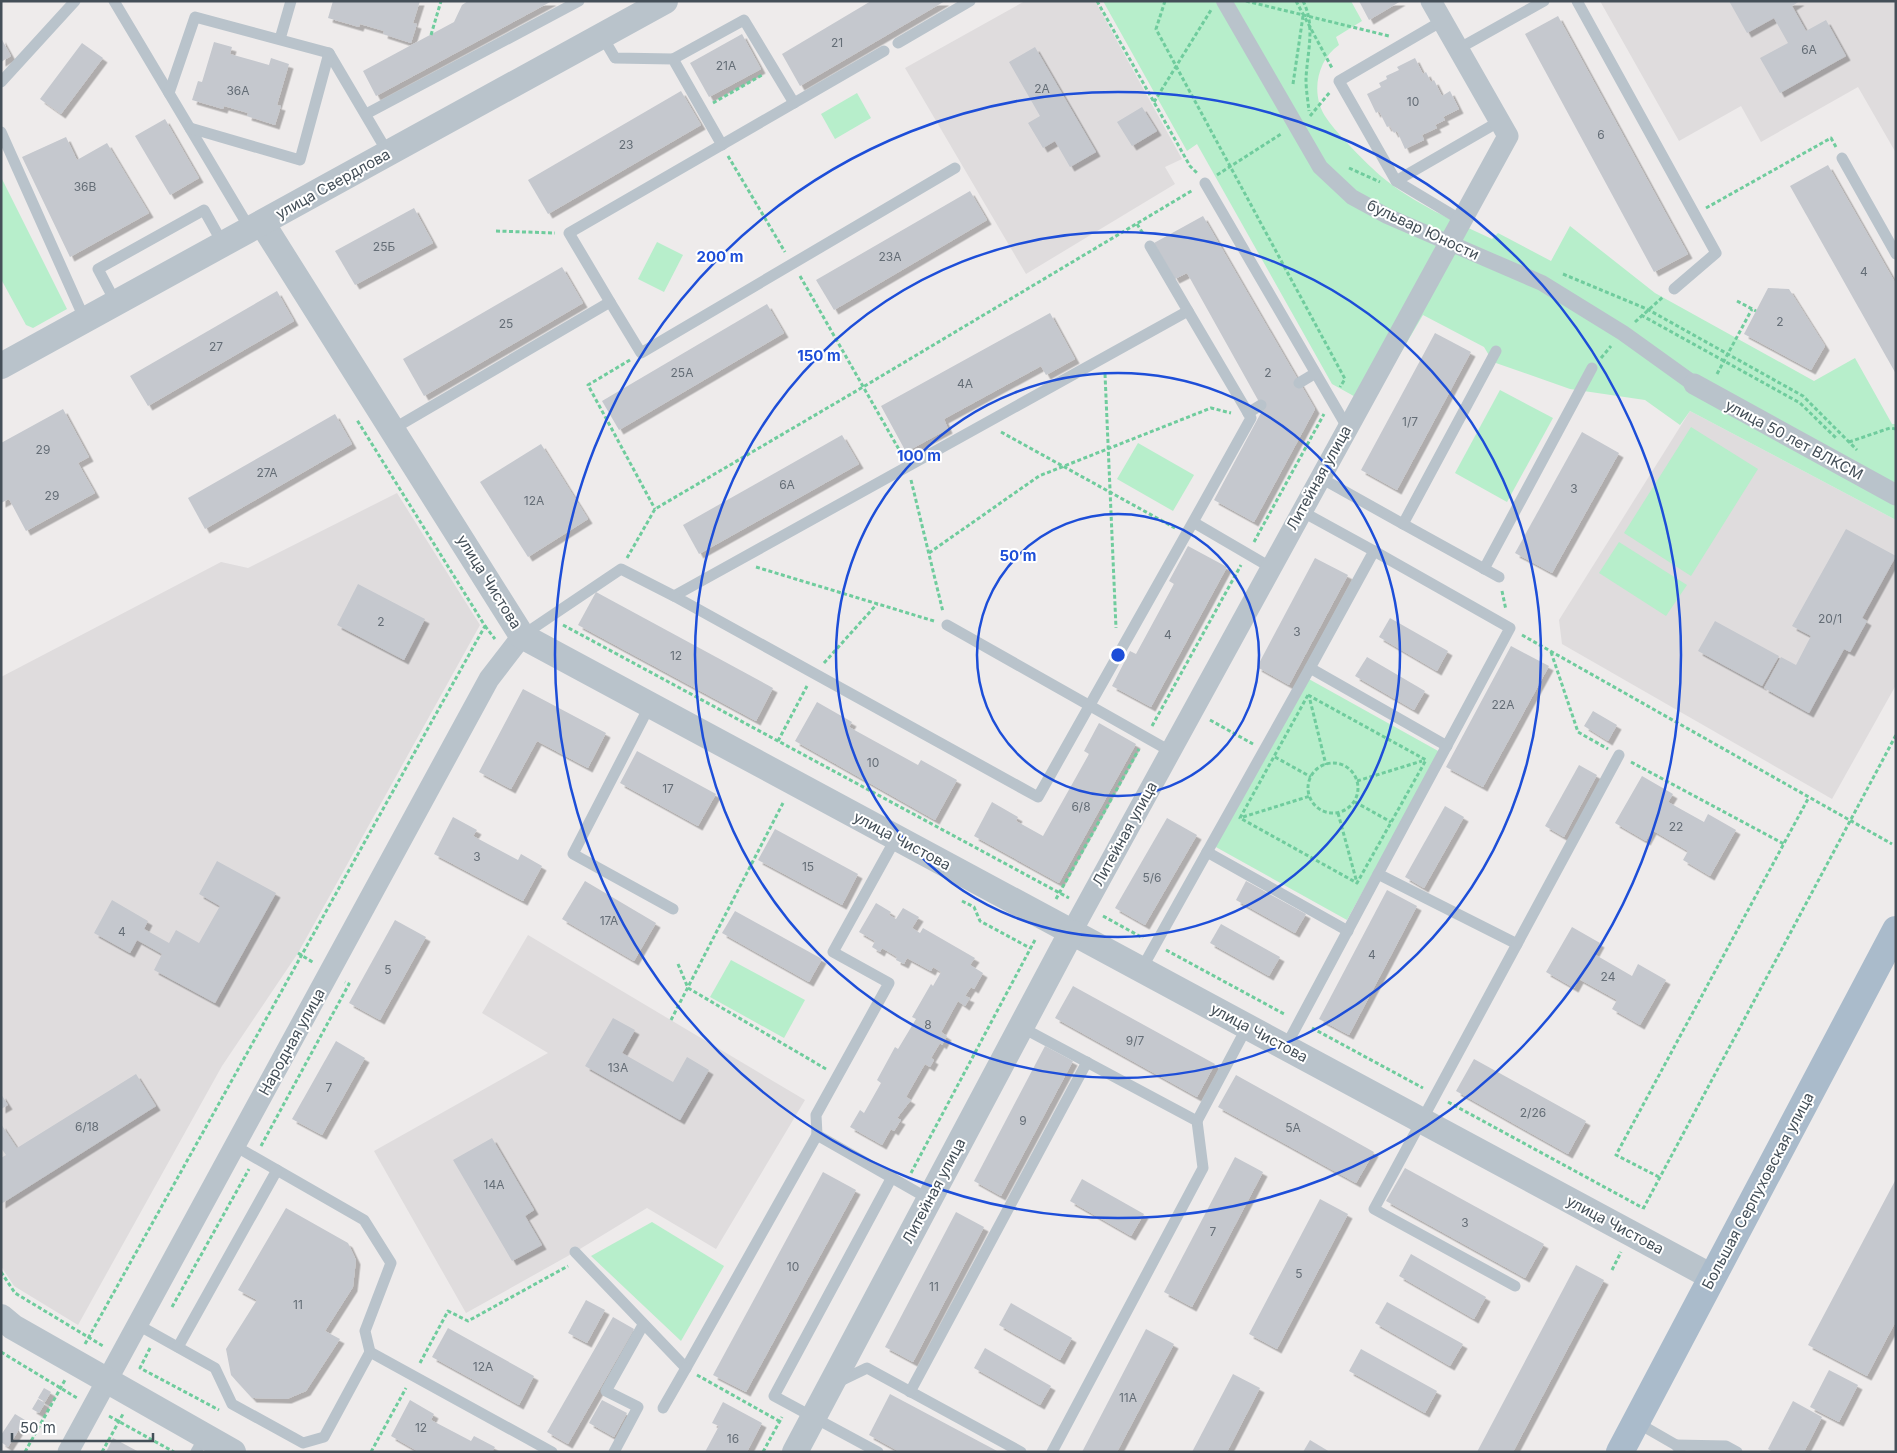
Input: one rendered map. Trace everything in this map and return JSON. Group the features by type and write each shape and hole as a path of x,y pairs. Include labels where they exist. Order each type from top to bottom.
{"main road":[{"name":"Большая Серпуховская улица","path":"1620,1452 1896,930"}],"street":[{"name":"улица Свердлова","path":"1,366 665,1"},
{"path":"1431,1 1500,121"},
{"name":"бульвар Юности","path":"1218,5 1292,118 1320,167 1352,197 1387,216 1542,283 1623,333 1700,388"},
{"name":"Литейная улица","path":"795,1452 1071,933 1319,477 1508,136 1500,121"},
{"name":"улица Чистова","path":"256,226 393,429 522,636 1712,1277"},
{"name":"улица 50 лет ВЛКСМ","path":"1700,388 1895,493"},
{"name":"Народная улица","path":"68,1452 490,679 522,636"},
{"path":"7,1326 107,1381 200,1444 233,1452"}],"lane":[{"path":"1,82 75,1"},
{"path":"114,1 190,128 256,226"},
{"path":"280,39 291,1"},
{"path":"366,114 579,1"},
{"path":"898,43 970,1"},
{"path":"1458,49 1544,1"},
{"path":"1577,1 1716,253 1674,289"},
{"path":"169,93 195,17 329,52 388,153"},
{"path":"602,36 615,58 673,59 744,20 794,103"},
{"path":"1442,21 1339,81 1392,182 1461,220"},
{"path":"884,51 569,233 610,302 641,353 955,168"},
{"path":"190,128 300,160 329,52"},
{"path":"673,59 722,145"},
{"path":"1392,182 1500,121"},
{"path":"1,132 85,320"},
{"path":"1842,158 1896,254"},
{"path":"1205,183 1314,374 1347,427"},
{"path":"116,303 98,269 204,210 223,244"},
{"path":"1150,246 1250,416"},
{"path":"393,429 610,302"},
{"path":"674,596 1188,311"},
{"path":"1403,524 1496,351"},
{"path":"1484,569 1592,368"},
{"path":"1299,383 1314,374"},
{"path":"522,636 621,569 674,596 1038,797 1186,535 1250,416 1261,405"},
{"path":"1319,477 1499,577"},
{"path":"1285,1048 1510,628 1374,550 1301,511"},
{"path":"1193,522 1270,567"},
{"path":"1141,970 1374,550"},
{"path":"946,625 1170,751"},
{"path":"1307,673 1444,750"},
{"path":"650,705 573,854 673,910"},
{"path":"1515,1286 1374,1209 1619,755"},
{"path":"663,1408 817,1135 816,1115 889,983 833,952 896,838"},
{"path":"1207,852 1348,931"},
{"path":"1378,874 1517,944"},
{"path":"1021,1027 1197,1121"},
{"path":"1052,1452 1203,1168 1197,1121 1247,1027"},
{"path":"910,1392 1087,1062"},
{"path":"817,1135 929,1199"},
{"path":"138,1324 215,1368 232,1404 303,1443 324,1437 370,1352 365,1331 391,1263 364,1220 235,1146"},
{"path":"178,1347 277,1170"},
{"path":"878,1452 774,1396 892,1177"},
{"path":"578,1255 686,1368"},
{"path":"614,1452 638,1407 606,1391 643,1325"},
{"path":"370,1352 552,1452"},
{"path":"830,1386 867,1368 1021,1452"},
{"path":"1636,1422 1678,1448 1726,1446 1737,1452"}],"path":[{"path":"431,35 440,1"},
{"path":"1097,1 1190,166 1205,183"},
{"path":"1165,1 1156,29 1346,379 1331,402"},
{"path":"1246,1 1409,40"},
{"path":"621,569 655,509 1205,183 1231,166 1292,118 1310,116 1339,81 1296,1"},
{"path":"1303,1 1310,26 1311,41 1306,80 1312,123"},
{"path":"1154,102 1218,5"},
{"path":"1292,118 1304,15"},
{"path":"702,109 773,69"},
{"path":"1695,214 1831,138 1842,158"},
{"path":"722,145 793,264 908,466 946,625"},
{"path":"1343,164 1349,169 1392,182"},
{"path":"496,231 569,233"},
{"path":"1557,271 1647,309 1803,396 1863,456"},
{"path":"1737,301 1756,311"},
{"path":"1700,388 1724,361 1752,309"},
{"path":"1641,315 1800,403 1843,444 1890,428 1896,429"},
{"path":"641,353 588,385 655,509"},
{"path":"1105,357 1118,656"},
{"path":"929,553 1039,476 1211,408 1250,416"},
{"path":"24,1452 485,626 352,411"},
{"path":"985,424 1186,535"},
{"path":"737,561 946,625"},
{"path":"1499,577 1510,628 1892,844"},
{"path":"1551,651 1578,732 1784,844"},
{"path":"1307,673 1308,695 1326,765"},
{"path":"1308,695 1426,760"},
{"path":"1240,818 1308,695"},
{"path":"1612,1270 1659,1177 1896,735"},
{"path":"1357,781 1426,760 1444,750"},
{"path":"1357,883 1426,760"},
{"path":"1339,764 1347,767 1357,781 1359,788 1355,802 1348,809 1338,813 1319,809 1310,796 1308,788 1311,777 1326,765 1339,764"},
{"path":"1223,823 1310,796"},
{"path":"1659,1177 1616,1155 1809,797"},
{"path":"1355,802 1402,829"},
{"path":"671,1020 783,803"},
{"path":"1338,813 1362,903"},
{"path":"1240,818 1357,883"},
{"path":"678,964 688,988 837,1076"},
{"path":"371,1452 448,1311 468,1321 578,1255"},
{"path":"1,1272 15,1293 140,1368"},
{"path":"1,1352 41,1377"},
{"path":"686,1368 780,1421"}],"shaded area":[{"path":"1025,1 1095,1 1182,159 1165,167 1175,184 1026,274 905,68"},
{"path":"1600,1 1896,1 1896,153 1858,87 1761,142 1741,106 1679,141"},
{"path":"1690,411 1896,520 1896,685 1832,799 1562,644 1559,620"},
{"path":"397,493 480,625 298,953 222,1066 78,1325 14,1286 1,1266 1,677 221,562 248,568"},
{"path":"528,935 805,1100 716,1249 647,1208 575,1252 466,1313 374,1151 548,1053 482,1013"}],"green space":[{"path":"1103,1 1351,1 1362,21 1336,37 1339,45 1325,60 1318,79 1318,100 1327,119 1345,141 1369,165 1394,186 1435,211 1492,239 1498,233 1551,261 1570,226 1655,293 1814,381 1855,358 1892,424 1896,424 1896,520 1690,411 1680,425 1645,400 1570,389 1493,362 1484,347 1423,315 1370,405 1332,384 1197,144 1187,151"},
{"path":"857,93 871,118 835,139 821,114"},
{"path":"1,177 67,309 33,328 26,325 1,279"},
{"path":"657,242 683,255 664,292 638,279"},
{"path":"1500,390 1553,418 1507,502 1455,473"},
{"path":"1691,427 1758,469 1691,576 1624,533"},
{"path":"1138,443 1194,475 1173,511 1117,479"},
{"path":"1619,542 1687,585 1666,616 1599,573"},
{"path":"1307,678 1440,752 1347,920 1214,846"},
{"path":"731,960 805,1000 784,1038 710,997"},
{"path":"652,1222 724,1266 681,1341 591,1256"}],"building":[{"path":"333,1 420,1 413,23 417,24 411,43 383,34 384,31 360,24 359,27 328,18"},
{"path":"468,1 552,1 376,96 363,71 454,22 462,5"},
{"path":"871,1 945,1 800,86 782,54"},
{"path":"1359,1 1401,1 1369,20"},
{"path":"1729,1 1800,1 1792,6 1806,31 1826,20 1846,56 1780,93 1760,58 1788,43 1774,18 1747,33"},
{"path":"1558,16 1688,254 1654,272 1525,34"},
{"path":"742,34 761,69 709,97 690,63"},
{"path":"1,38 11,56 1,62"},
{"path":"214,42 232,47 230,54 269,65 271,58 289,64 277,105 281,106 275,125 247,116 248,113 224,106 223,109 192,100 198,81 202,82"},
{"path":"82,43 103,58 61,114 40,99"},
{"path":"1035,47 1096,152 1070,167 1055,141 1043,148 1028,123 1040,116 1009,62"},
{"path":"1415,58 1423,74 1426,72 1431,82 1434,80 1442,96 1450,91 1459,109 1443,117 1445,120 1435,125 1437,128 1422,135 1424,140 1405,149 1397,131 1394,133 1390,126 1387,127 1379,111 1376,113 1367,94 1381,87 1379,83 1387,79 1386,76 1399,70 1397,67"},
{"path":"681,91 701,125 548,214 528,180"},
{"path":"1142,107 1157,131 1132,146 1117,122"},
{"path":"165,119 199,178 170,195 135,136"},
{"path":"66,137 77,160 107,143 149,213 70,257 22,157"},
{"path":"1828,165 1896,284 1896,374 1790,186"},
{"path":"970,191 987,220 834,310 816,280"},
{"path":"414,208 433,243 355,285 335,251"},
{"path":"1203,216 1315,409 1254,522 1214,500 1263,409 1187,273 1175,279 1154,243"},
{"path":"562,267 583,303 424,396 403,359"},
{"path":"1768,288 1789,289 1825,346 1811,370 1744,334"},
{"path":"277,291 294,321 148,406 130,376"},
{"path":"767,304 784,333 619,430 602,401"},
{"path":"1050,313 1075,359 1046,375 1041,366 944,419 948,429 906,452 881,406"},
{"path":"1435,333 1471,352 1397,490 1361,470"},
{"path":"63,409 89,457 78,463 95,493 26,531 9,499 1,503 1,443"},
{"path":"335,414 352,444 205,529 188,498"},
{"path":"1582,432 1619,453 1552,573 1515,553"},
{"path":"842,435 859,464 699,554 683,525"},
{"path":"541,444 588,519 528,557 480,482"},
{"path":"1846,529 1896,556 1862,618 1867,621 1850,652 1844,649 1809,713 1764,688 1781,657 1796,665 1811,636 1792,626"},
{"path":"1188,546 1227,567 1151,707 1112,686 1130,651 1136,654 1174,584 1169,581"},
{"path":"1315,558 1348,575 1289,685 1257,667"},
{"path":"358,584 425,619 404,660 337,625"},
{"path":"596,592 773,688 756,721 578,625"},
{"path":"1390,618 1448,651 1437,671 1379,637"},
{"path":"1715,621 1779,656 1762,686 1698,651"},
{"path":"1511,646 1549,666 1483,787 1446,767"},
{"path":"1367,657 1425,691 1414,710 1355,676"},
{"path":"523,689 606,733 588,768 537,741 511,789 479,772"},
{"path":"817,702 852,722 849,727 918,765 921,760 957,780 935,820 795,741"},
{"path":"1593,711 1617,725 1608,741 1584,726"},
{"path":"1099,723 1136,744 1059,883 974,836 992,802 1018,817 1016,821 1043,836 1089,754 1084,751"},
{"path":"637,751 716,794 698,826 620,783"},
{"path":"1579,765 1597,775 1564,837 1545,826"},
{"path":"1642,776 1673,794 1668,802 1704,822 1708,814 1736,830 1710,876 1683,860 1688,851 1652,830 1646,841 1615,823"},
{"path":"1445,806 1464,817 1424,888 1405,877"},
{"path":"453,817 477,830 473,836 518,860 521,854 542,866 523,901 434,854"},
{"path":"1167,818 1197,835 1145,925 1115,908"},
{"path":"775,829 858,874 842,905 758,860"},
{"path":"217,861 276,893 215,1003 154,970 162,954 137,940 130,953 94,933 112,900 148,921 144,929 169,943 176,930 199,943 220,906 199,894"},
{"path":"585,881 656,923 634,961 562,919"},
{"path":"1246,881 1306,914 1295,933 1236,900"},
{"path":"1387,890 1417,906 1349,1035 1319,1019"},
{"path":"876,903 891,912 889,915 896,919 903,908 919,917 912,928 920,933 923,928 975,958 970,965 983,973 974,989 971,987 965,996 970,998 965,1006 958,1001 941,1032 947,1036 942,1045 940,1043 931,1058 934,1060 930,1067 925,1064 906,1097 911,1100 897,1118 901,1120 894,1131 891,1129 882,1145 850,1127 860,1110 864,1113 881,1083 877,1080 895,1047 898,1049 916,1019 912,1017 931,984 933,986 941,972 933,967 931,971 907,958 904,964 896,960 897,957 882,948 880,952 872,947 875,941 859,932"},
{"path":"735,911 822,959 809,982 722,933"},
{"path":"395,920 426,937 380,1020 349,1003"},
{"path":"1221,924 1280,957 1269,976 1210,943"},
{"path":"1572,927 1600,943 1594,954 1632,976 1638,964 1666,980 1640,1025 1612,1009 1617,1000 1579,979 1574,988 1546,972"},
{"path":"1073,986 1215,1064 1197,1097 1055,1018"},
{"path":"613,1018 635,1030 622,1053 673,1082 687,1057 709,1070 680,1120 585,1066"},
{"path":"336,1041 365,1058 322,1135 292,1119"},
{"path":"1045,1046 1073,1061 1001,1196 974,1181"},
{"path":"1474,1059 1586,1121 1568,1154 1456,1091"},
{"path":"136,1074 156,1106 1,1204 1,1158 6,1155 1,1148 1,1124 17,1148"},
{"path":"1236,1075 1374,1152 1356,1183 1218,1107"},
{"path":"1,1094 8,1105 1,1109"},
{"path":"492,1138 534,1210 525,1216 542,1245 512,1261 453,1160"},
{"path":"1235,1157 1263,1172 1192,1307 1164,1292"},
{"path":"1405,1168 1544,1244 1525,1278 1386,1201"},
{"path":"823,1172 856,1190 746,1392 713,1375"},
{"path":"1082,1179 1144,1214 1131,1236 1070,1201"},
{"path":"1896,1179 1896,1321 1867,1376 1808,1345"},
{"path":"1320,1199 1348,1214 1277,1349 1249,1334"},
{"path":"286,1208 348,1243 356,1260 353,1287 325,1331 340,1339 306,1391 287,1399 252,1398 231,1375 226,1349 257,1300 238,1290"},
{"path":"956,1212 984,1227 913,1362 885,1347"},
{"path":"1411,1254 1486,1297 1474,1319 1399,1276"},
{"path":"1576,1265 1604,1280 1513,1452 1477,1452"},
{"path":"586,1300 605,1310 587,1343 568,1333"},
{"path":"1387,1302 1463,1344 1450,1366 1375,1323"},
{"path":"1011,1303 1072,1338 1060,1360 999,1325"},
{"path":"613,1317 634,1329 568,1444 547,1432"},
{"path":"448,1328 534,1376 519,1405 432,1357"},
{"path":"1146,1329 1174,1344 1117,1452 1082,1452"},
{"path":"985,1348 1051,1386 1040,1405 974,1368"},
{"path":"1361,1349 1437,1391 1425,1413 1349,1371"},
{"path":"1829,1370 1858,1385 1839,1422 1810,1407"},
{"path":"1233,1374 1260,1388 1227,1452 1192,1452"},
{"path":"44,1388 51,1392 45,1402 38,1398"},
{"path":"890,1394 999,1452 900,1452 869,1435"},
{"path":"38,1399 45,1403 39,1413 32,1409"},
{"path":"410,1400 434,1414 431,1420 471,1441 474,1436 495,1447 492,1452 419,1452 391,1436"},
{"path":"602,1400 627,1413 614,1437 589,1423"},
{"path":"1793,1401 1822,1417 1804,1452 1773,1452 1768,1449"},
{"path":"723,1402 762,1423 747,1452 705,1452 719,1426 712,1423"},
{"path":"15,1414 25,1420 8,1447 1,1442 1,1435"},
{"path":"113,1438 139,1452 106,1452"},
{"path":"1310,1440 1330,1452 1303,1452"}]}
